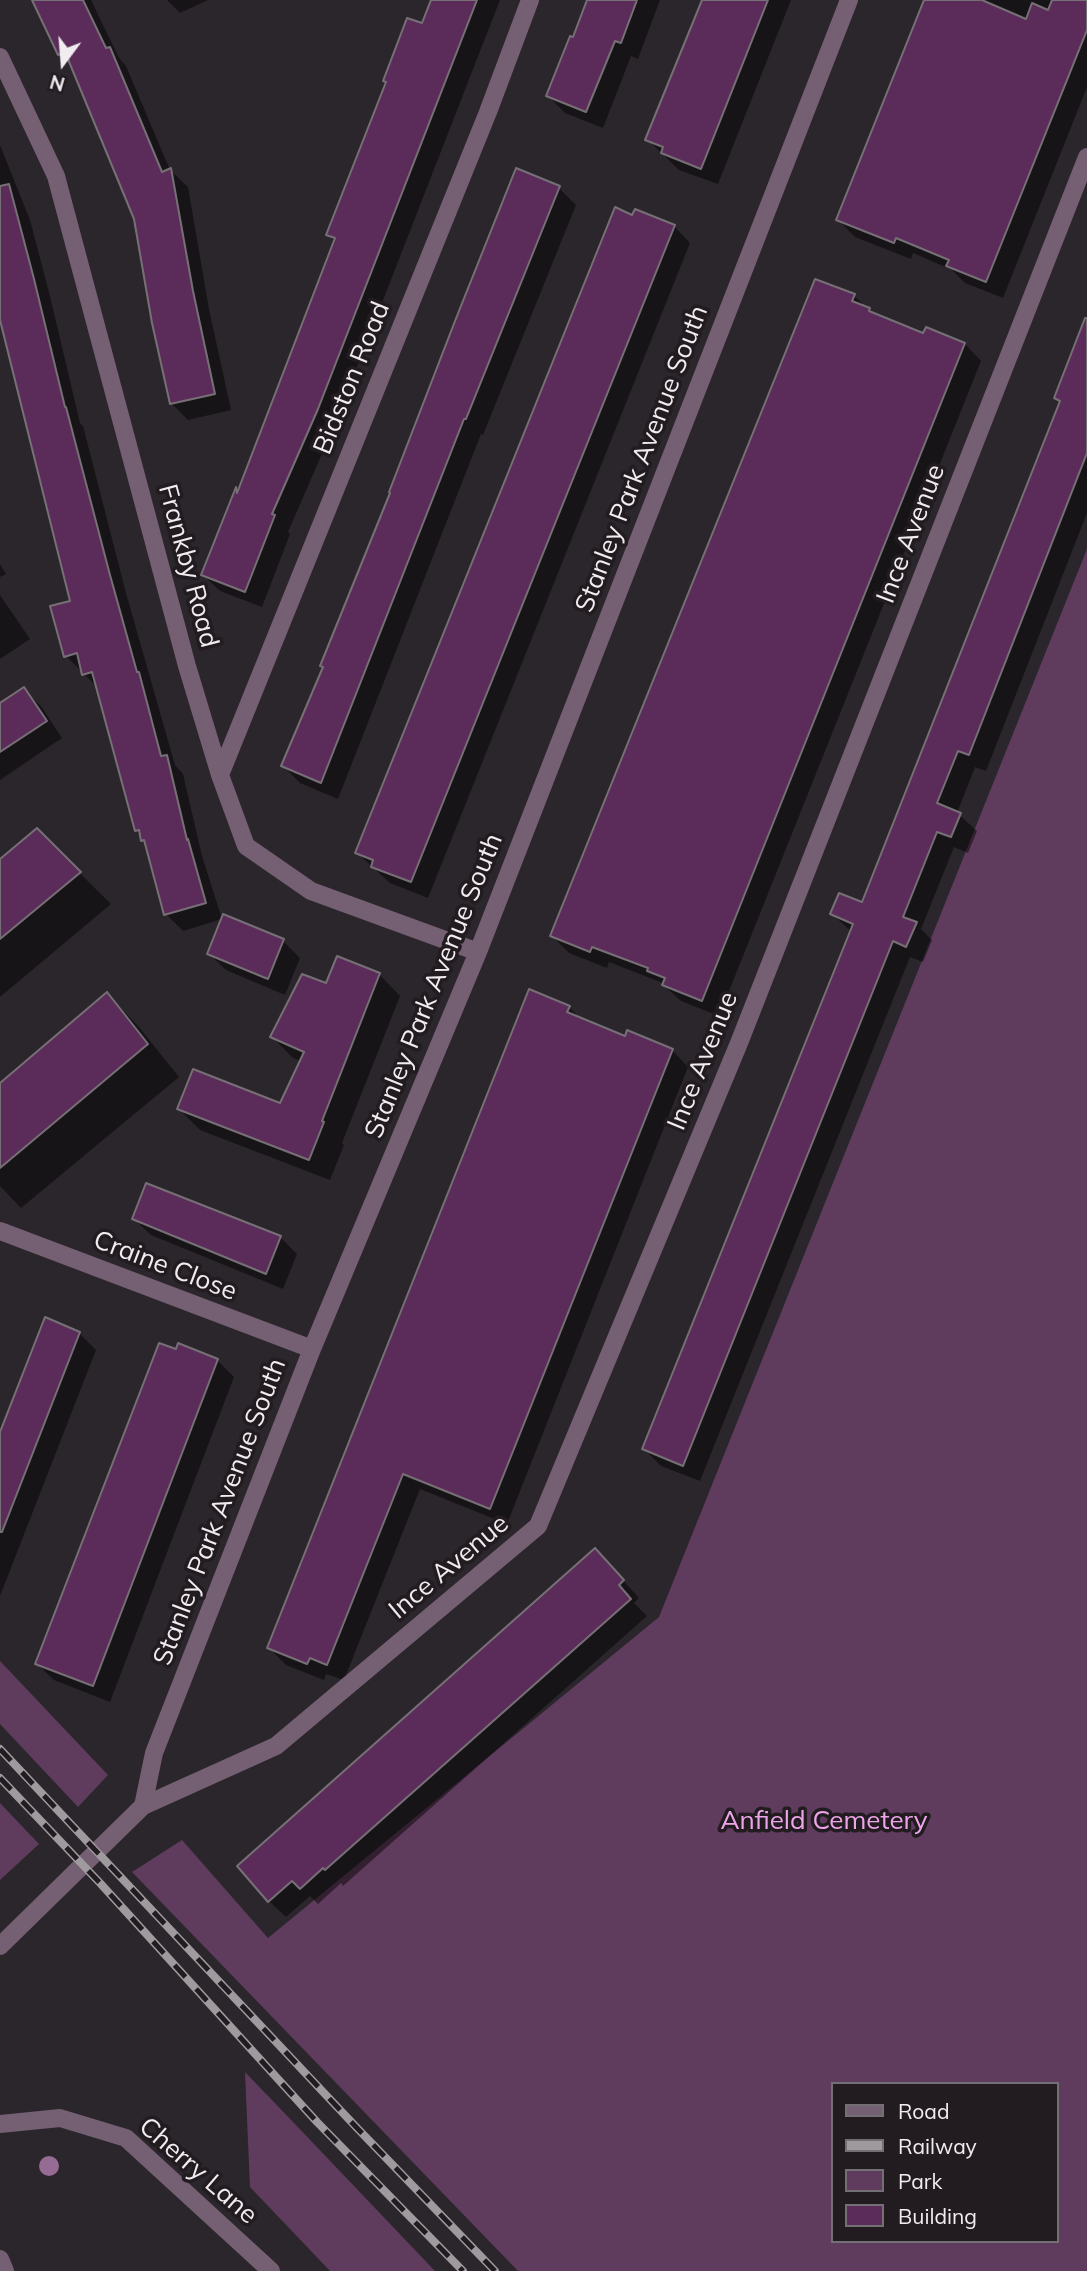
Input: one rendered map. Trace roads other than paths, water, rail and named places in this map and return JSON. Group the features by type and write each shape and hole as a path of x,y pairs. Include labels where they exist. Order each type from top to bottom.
{"street":[{"name":"Bidston Road","path":"220,775 488,112 530,0"},
{"name":"Stanley Park Avenue South","path":"143,1806 154,1753 312,1349 478,952 849,0"},
{"name":"Frankby Road","path":"0,57 56,176 184,652 220,775 246,846 311,891 478,952"},
{"name":"Ince Avenue","path":"143,1806 276,1746 538,1526 744,1031 1087,157"},
{"name":"Craine Close","path":"0,1231 312,1349"},
{"path":"0,1946 143,1806"},
{"name":"Cherry Lane","path":"0,2124 60,2118 126,2138 271,2271"},
{"path":"0,2259 5,2271"}],"railway":[{"path":"0,1749 495,2271"},
{"path":"0,1778 100,1883 317,2122 463,2271"}],"park label":[{"name":"Anfield Cemetery","path":"824,1821"}]}
